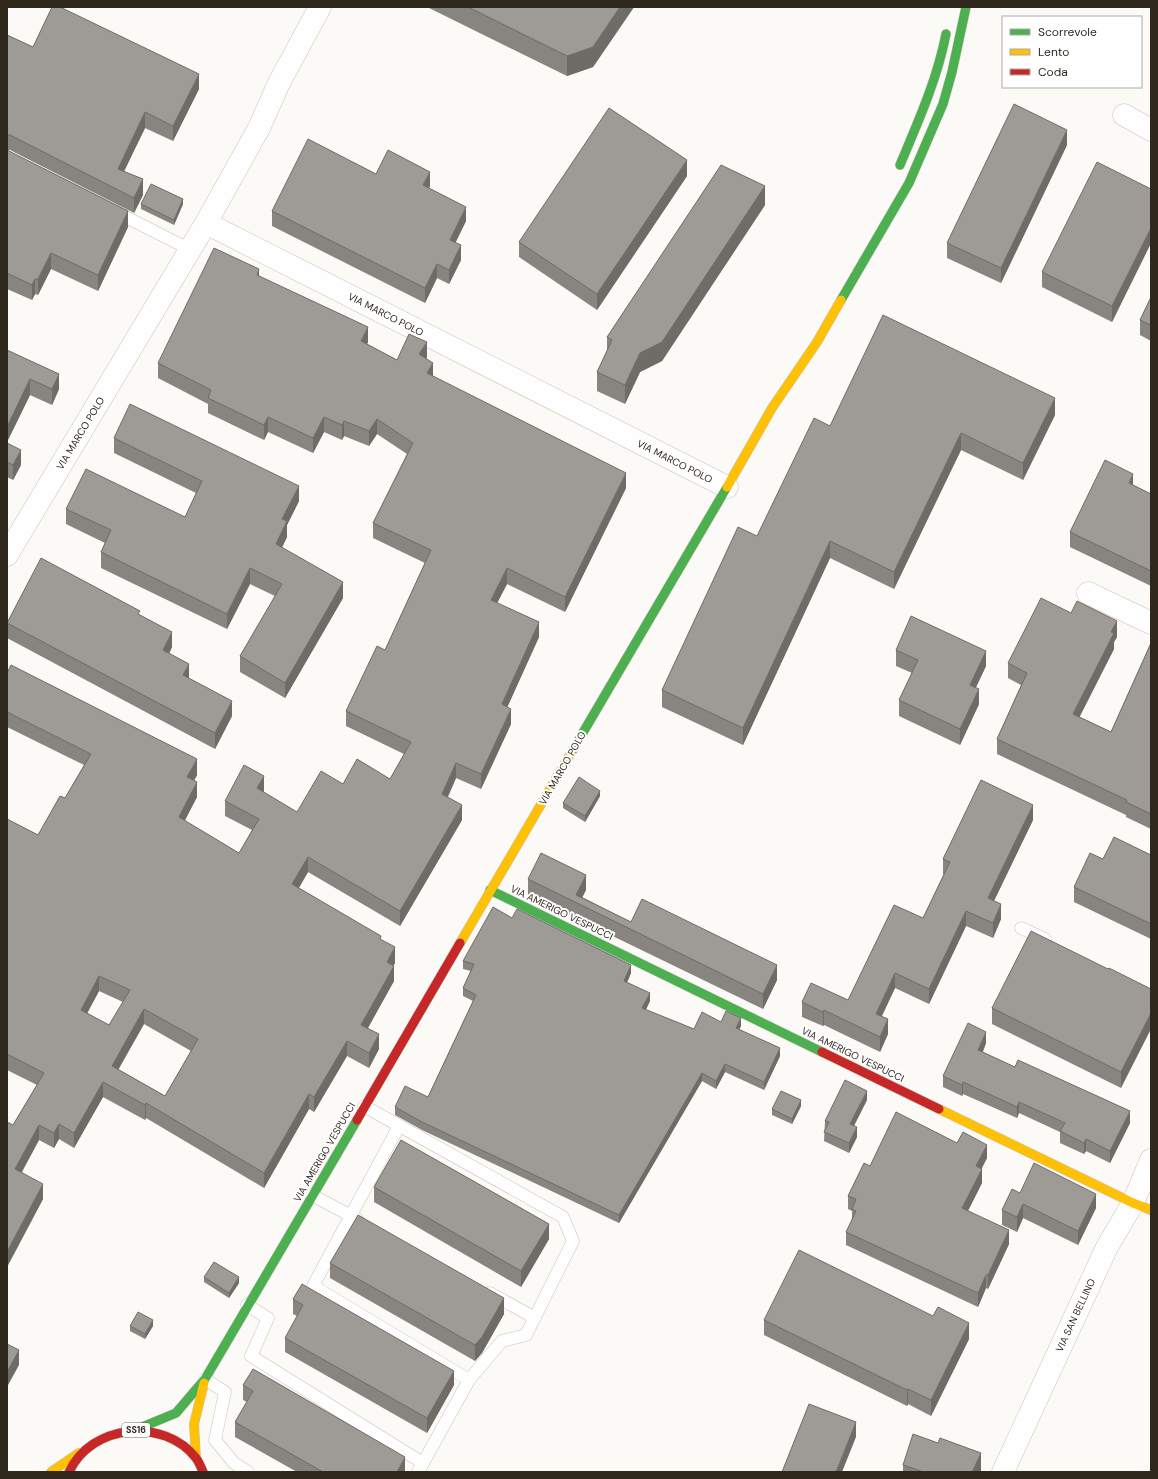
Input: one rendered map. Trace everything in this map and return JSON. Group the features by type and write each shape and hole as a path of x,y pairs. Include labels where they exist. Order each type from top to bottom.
{"main road":[{"path":"727,487 772,408 817,342 909,183 943,104 952,72 966,7"},
{"path":"897,173 926,102 937,70 948,22"},
{"path":"772,408 794,358"},
{"name":"VIA MARCO POLO","path":"490,890 727,487"},
{"name":"VIA AMERIGO VESPUCCI","path":"135,1430 176,1414 205,1379 490,890 1142,1207"},
{"name":"VIA AMERIGO VESPUCCI","path":"196,1458 194,1424 205,1379"},
{"name":"SS16","path":"51,1472 110,1434 135,1430 158,1433 179,1443 196,1458 203,1472"},
{"name":"SS16","path":"69,1472 71,1466 88,1447"}],"street":[{"name":"VIA MARCO POLO","path":"7,555 189,249 206,223 259,128 279,83 320,7"},
{"path":"1124,115 1151,130"},
{"name":"VIA MARCO POLO","path":"206,223 727,487"},
{"path":"1088,593 1151,622"},
{"name":"VIA SAN BELLINO","path":"1003,1472 1107,1247 1142,1207 1151,1160"}],"lane":[{"path":"104,206 189,249"},
{"path":"1021,928 1057,945"},
{"path":"248,1306 268,1318 251,1356 421,1467 469,1380 502,1341 526,1335 573,1241 563,1217 364,1106"},
{"path":"399,1126 313,1286 469,1380"},
{"path":"312,1195 364,1224"},
{"path":"480,1288 535,1318"},
{"path":"205,1379 225,1392 215,1440 234,1463 248,1472"}],"building":[{"path":"52,7 60,7 199,74 173,126 145,112 118,169 143,179 134,198 10,135 7,135 7,35 33,47"},
{"path":"468,7 620,7 593,47 567,56"},
{"path":"1014,104 1067,130 1001,268 947,243"},
{"path":"609,108 687,160 597,294 519,242"},
{"path":"308,139 376,174 388,150 430,172 423,185 466,207 450,240 461,245 449,270 437,264 425,288 272,211"},
{"path":"7,150 128,211 98,275 51,253 38,279 35,279 32,285 7,273"},
{"path":"1097,162 1151,189 1151,228 1112,306 1042,272"},
{"path":"721,165 765,186 662,342 640,353 625,385 597,372 612,340 607,337"},
{"path":"151,184 183,199 174,220 141,204"},
{"path":"214,248 259,269 257,275 368,327 361,341 397,360 409,334 427,342 419,354 433,363 427,373 626,473 565,597 507,568 491,600 539,622 502,704 511,709 481,774 456,763 442,794 462,805 400,911 308,857 292,884 381,936 380,939 395,947 387,962 394,966 361,1025 379,1034 369,1053 347,1041 314,1097 309,1094 264,1173 146,1103 145,1105 103,1082 74,1133 59,1124 54,1133 39,1125 15,1169 43,1184 7,1252 7,1122 13,1125 44,1073 7,1054 7,819 38,835 60,796 65,798 91,754 7,712 7,673 11,665 197,759 187,777 197,782 179,817 239,853 259,819 225,801 244,765 264,776 257,788 297,812 321,771 343,784 357,759 390,779 411,742 346,711 377,646 385,650 431,550 373,523 413,443 377,419 369,431 344,421 342,425 324,417 313,438 268,417 264,425 208,398 211,390 158,363","holes":["99,976 130,990 109,1025 81,1010","144,1009 198,1039 165,1096 112,1066"]},
{"path":"1151,297 1151,325 1140,320"},
{"path":"883,315 1055,398 1023,463 961,433 894,572 830,541 743,728 662,690 738,527 757,536 814,418 830,426"},
{"path":"7,350 59,374 52,389 30,379 7,427"},
{"path":"130,404 299,486 282,519 287,521 276,544 343,582 285,683 240,656 282,584 250,568 227,614 101,552 111,530 66,509 86,469 185,517 202,481 114,438"},
{"path":"7,443 21,450 13,465 7,462"},
{"path":"1105,460 1133,474 1129,483 1151,494 1151,571 1070,532"},
{"path":"41,558 140,611 138,614 172,632 163,650 189,664 183,675 232,701 215,733 7,623"},
{"path":"1041,598 1071,613 1077,601 1117,621 1111,632 1114,633 1073,714 1111,732 1151,643 1151,814 1126,802 1127,800 997,739 1027,673 1008,663"},
{"path":"911,616 986,651 970,685 979,689 960,729 899,700 918,660 896,650"},
{"path":"579,777 600,791 585,816 563,803"},
{"path":"981,780 1033,805 988,898 1001,904 993,923 966,911 929,989 895,973 876,1014 888,1019 880,1037 824,1010 823,1012 802,1002 811,983 848,1000 894,905 923,918 950,862 943,859"},
{"path":"1114,837 1151,855 1151,924 1074,887 1090,853 1103,859"},
{"path":"541,853 586,875 576,895 631,922 642,899 777,965 763,994 528,879"},
{"path":"493,907 512,918 517,909 631,965 624,981 650,993 642,1008 694,1029 702,1012 721,1022 726,1011 741,1018 736,1028 780,1048 764,1082 725,1064 716,1081 702,1073 619,1215 422,1122 395,1107 405,1086 428,1097 476,995 463,988 474,964 463,961"},
{"path":"1031,931 1151,989 1151,1013 1121,1072 992,1008"},
{"path":"968,1023 986,1032 978,1050 1015,1067 1018,1060 1130,1111 1110,1151 1086,1139 1084,1143 1060,1131 1065,1123 1019,1102 1017,1107 963,1082 962,1085 943,1076"},
{"path":"845,1080 867,1091 850,1124 857,1127 849,1143 824,1132 829,1122 825,1121"},
{"path":"781,1091 801,1100 792,1119 772,1109"},
{"path":"896,1112 957,1143 963,1132 987,1145 976,1166 982,1169 962,1208 1009,1230 978,1293 846,1232 856,1211 852,1209 856,1199 848,1196 864,1163 870,1166"},
{"path":"401,1140 549,1224 521,1271 374,1187"},
{"path":"1034,1163 1096,1194 1078,1231 1023,1204 1017,1217 1002,1210 1012,1189 1020,1193"},
{"path":"358,1215 504,1298 482,1337 475,1345 330,1263"},
{"path":"799,1250 933,1316 938,1307 969,1323 931,1400 908,1389 907,1390 764,1320"},
{"path":"214,1262 239,1277 229,1293 204,1277"},
{"path":"302,1284 454,1371 427,1418 285,1338 303,1305 293,1299"},
{"path":"138,1312 153,1320 145,1334 130,1326"},
{"path":"7,1344 19,1350 7,1372"},
{"path":"253,1369 405,1457 397,1472 323,1472 235,1422 253,1391 243,1385"},
{"path":"809,1404 856,1422 836,1472 782,1472"},
{"path":"913,1434 938,1443 940,1438 981,1453 972,1472 920,1472 921,1471 903,1465"}],"traffic: fast":[{"path":"841,300 909,183 943,104 952,72 966,7"},
{"path":"900,165 938,68 946,34"},
{"path":"571,753 727,487"},
{"path":"490,890 822,1052"},
{"path":"135,1430 176,1413 205,1379 357,1120"}],"traffic: slow":[{"path":"727,487 772,408 817,342 841,300"},
{"path":"460,943 571,753"},
{"path":"939,1109 1133,1203 1151,1210"},
{"path":"196,1458 194,1424 204,1383"},
{"path":"51,1472 79,1453"}],"traffic: jam":[{"path":"357,1120 460,943"},
{"path":"822,1052 939,1109"},
{"path":"69,1472 79,1456 94,1444 110,1436 129,1432 148,1432 166,1436 182,1445 196,1458 203,1472"}]}
